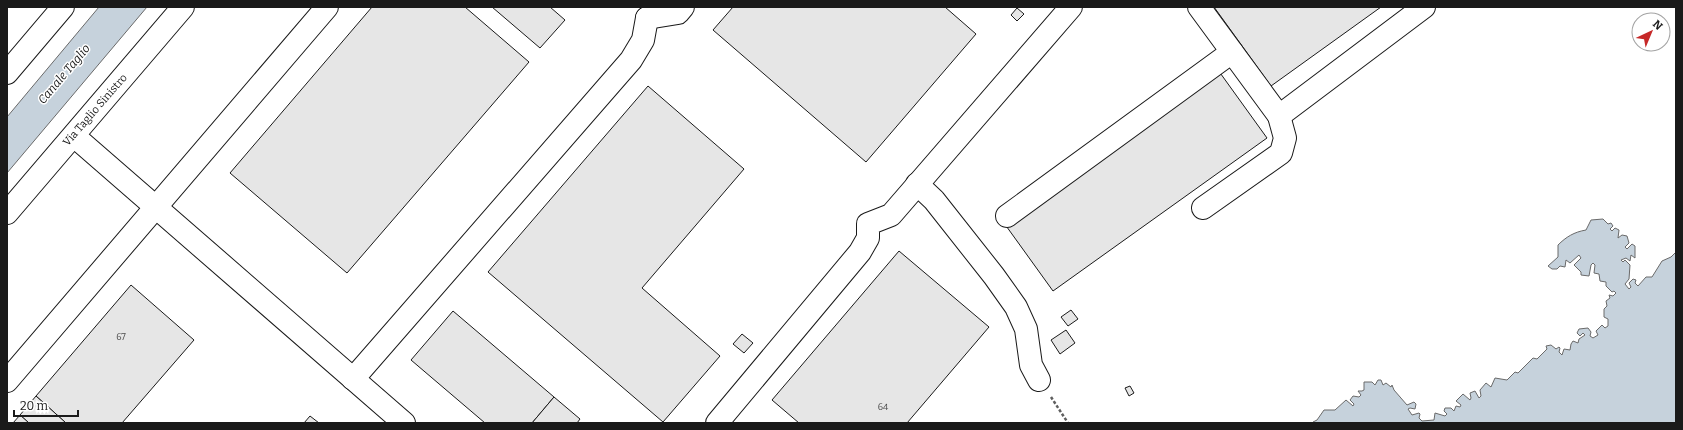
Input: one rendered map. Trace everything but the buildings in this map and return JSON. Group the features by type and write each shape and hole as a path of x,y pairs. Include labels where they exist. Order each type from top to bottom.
{"street":[{"path":"7,73 63,7"},
{"name":"Via Taglio Sinistro","path":"7,213 183,7"},
{"path":"7,381 328,7"},
{"path":"353,379 631,60 643,40 640,13 678,13 683,7"},
{"path":"717,423 860,252 868,238 868,224 891,215 1071,7"},
{"path":"1199,7 1279,116 1285,138 1281,153 1203,208"},
{"path":"1279,116 1424,7"},
{"path":"1007,216 1232,52"},
{"path":"74,136 404,423"},
{"path":"917,184 934,200 994,276 1016,307 1026,328 1031,364 1039,380"}],"path":[{"path":"1039,380 1068,423"}],"water":[{"name":"Canale Taglio","path":"99,7 147,7 7,173 7,117"},
{"path":"1603,219 1608,224 1611,223 1613,226 1610,229 1612,231 1615,228 1619,230 1618,238 1622,235 1627,236 1629,243 1625,247 1627,249 1632,244 1635,246 1635,258 1631,255 1630,261 1626,258 1621,260 1623,262 1625,260 1630,265 1629,279 1625,284 1629,289 1631,287 1629,283 1633,279 1636,280 1635,283 1638,286 1646,277 1652,277 1662,261 1671,257 1676,252 1676,423 1313,423 1324,410 1335,410 1346,400 1353,406 1354,404 1350,400 1353,396 1359,397 1361,395 1358,391 1364,390 1364,382 1372,382 1375,385 1378,380 1381,380 1383,385 1386,383 1391,387 1392,385 1394,390 1407,405 1414,402 1416,404 1415,409 1408,409 1412,415 1419,413 1419,418 1422,421 1434,420 1435,413 1445,416 1447,414 1444,411 1445,408 1451,408 1454,411 1456,406 1460,407 1461,405 1456,401 1463,394 1470,400 1470,393 1475,391 1479,398 1481,396 1480,390 1486,383 1491,387 1495,378 1507,380 1515,372 1518,373 1533,358 1537,359 1547,349 1546,346 1551,345 1556,349 1559,347 1559,352 1562,355 1564,349 1570,350 1573,341 1578,343 1579,339 1585,335 1583,333 1580,336 1577,333 1579,329 1588,328 1591,332 1590,336 1593,338 1598,335 1596,331 1602,325 1605,328 1608,326 1608,319 1604,317 1604,309 1607,306 1606,301 1610,298 1609,295 1613,296 1616,293 1614,291 1612,292 1606,286 1606,282 1600,281 1599,274 1594,273 1595,265 1593,263 1591,265 1589,276 1581,275 1581,272 1574,265 1581,258 1579,255 1570,263 1566,260 1565,267 1560,266 1557,269 1552,269 1548,266 1558,257 1558,245 1561,242 1567,237 1586,230 1591,220"}]}
